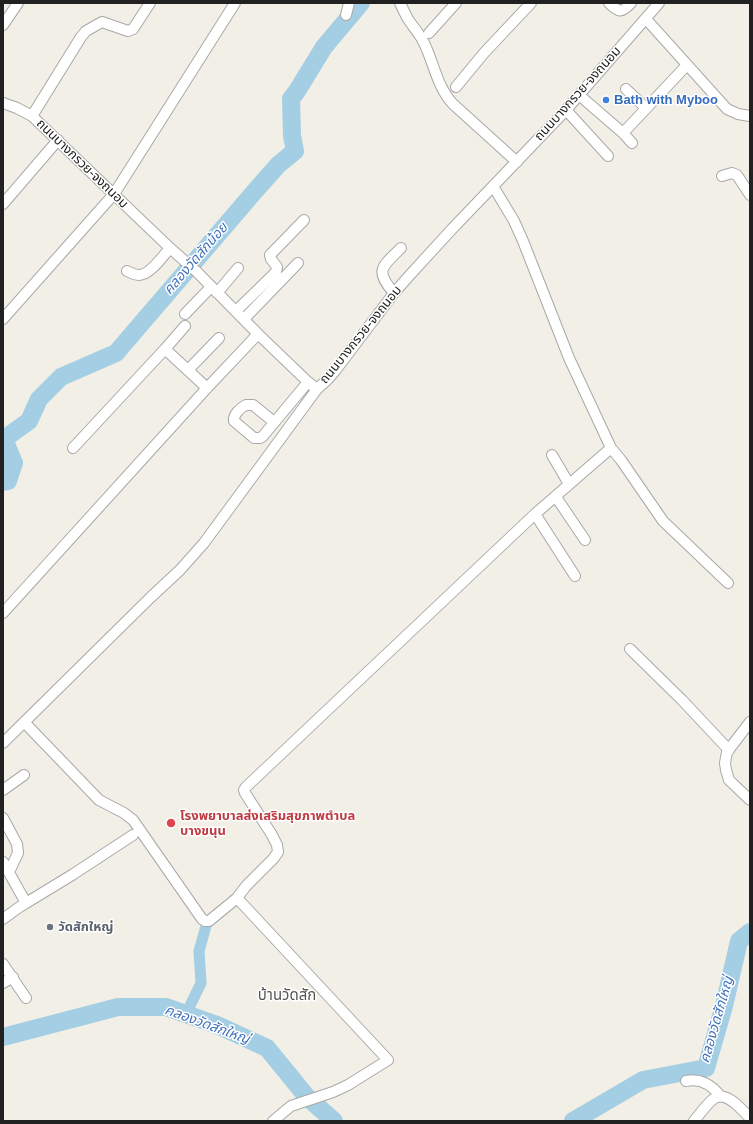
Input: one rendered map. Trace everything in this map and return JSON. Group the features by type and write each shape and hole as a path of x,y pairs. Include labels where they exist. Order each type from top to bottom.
{"street":[{"path":"3,25 18,3"},
{"path":"3,319 114,194 235,3"},
{"path":"346,15 349,3"},
{"path":"400,3 424,43 447,98 516,162"},
{"path":"429,32 456,3"},
{"path":"456,87 484,53 531,3"},
{"path":"609,3 618,11 621,11 625,10 631,3"},
{"path":"32,116 81,36 86,31 102,22 128,31 133,29 146,4"},
{"name":"ถนนบางกรวย-จงถนอม","path":"3,103 32,116 196,271 258,334 317,389 335,371 394,293 452,229 566,110 646,19 656,4"},
{"path":"646,19 727,109 738,114 750,116"},
{"path":"623,133 687,65"},
{"path":"626,89 646,108"},
{"path":"579,95 623,133 632,143"},
{"path":"566,110 608,156"},
{"path":"3,204 58,140"},
{"path":"722,176 732,173 737,175 750,195"},
{"path":"493,186 514,221 569,358 611,448 663,521 728,583"},
{"path":"236,311 276,272 277,267 270,255 304,220"},
{"path":"127,271 139,275 149,272 170,248"},
{"path":"394,293 386,283 382,270 386,263 401,248"},
{"path":"244,319 298,263"},
{"path":"185,314 238,268"},
{"path":"73,448 185,326"},
{"path":"3,613 207,388 258,334"},
{"path":"188,370 218,338"},
{"path":"164,349 207,388"},
{"path":"274,422 308,382"},
{"path":"3,743 180,570 204,543 317,389"},
{"path":"24,722 99,800 124,813 133,820 202,919 209,921 237,898 246,886 273,860 278,852 277,845 272,835 245,793 244,790 246,787 535,514 611,448"},
{"path":"552,455 569,484"},
{"path":"556,497 585,540"},
{"path":"535,514 575,576"},
{"path":"630,649 682,700 729,750"},
{"path":"748,795 729,780 726,770 725,757 750,722"},
{"path":"3,790 24,775"},
{"path":"3,818 6,831 17,844 18,853 9,872"},
{"path":"3,919 133,835"},
{"path":"3,862 26,903"},
{"path":"237,898 388,1060 334,1092 291,1106 273,1121"},
{"path":"3,964 26,998"},
{"path":"3,984 13,978"},
{"path":"686,1081 699,1081 714,1089 720,1096"},
{"path":"694,1121 714,1098 720,1096 730,1099 750,1118"}],"waterway":[{"name":"คลองวัดสักน้อย","path":"3,482 8,481 14,463 4,439 29,421 39,399 61,377 116,353 278,165 295,151 292,136 291,99 324,47 361,3"},
{"path":"186,1014 201,983 199,951 206,926"},
{"name":"คลองวัดสักใหญ่","path":"573,1121 643,1080 706,1068 724,1006 739,941 750,932"},
{"name":"คลองวัดสักใหญ่","path":"3,1037 118,1007 166,1007 217,1025 267,1048 307,1097 334,1121"}],"place":[{"name":"Bath with Myboo","path":"606,100"},
{"name":"โรงพยาบาลส่งเสริมสุขภาพตำบล บางขนุน","path":"171,823"},
{"name":"วัดสักใหญ่","path":"50,927"}],"district":[{"name":"บ้านวัดสัก","path":"287,996"}]}
